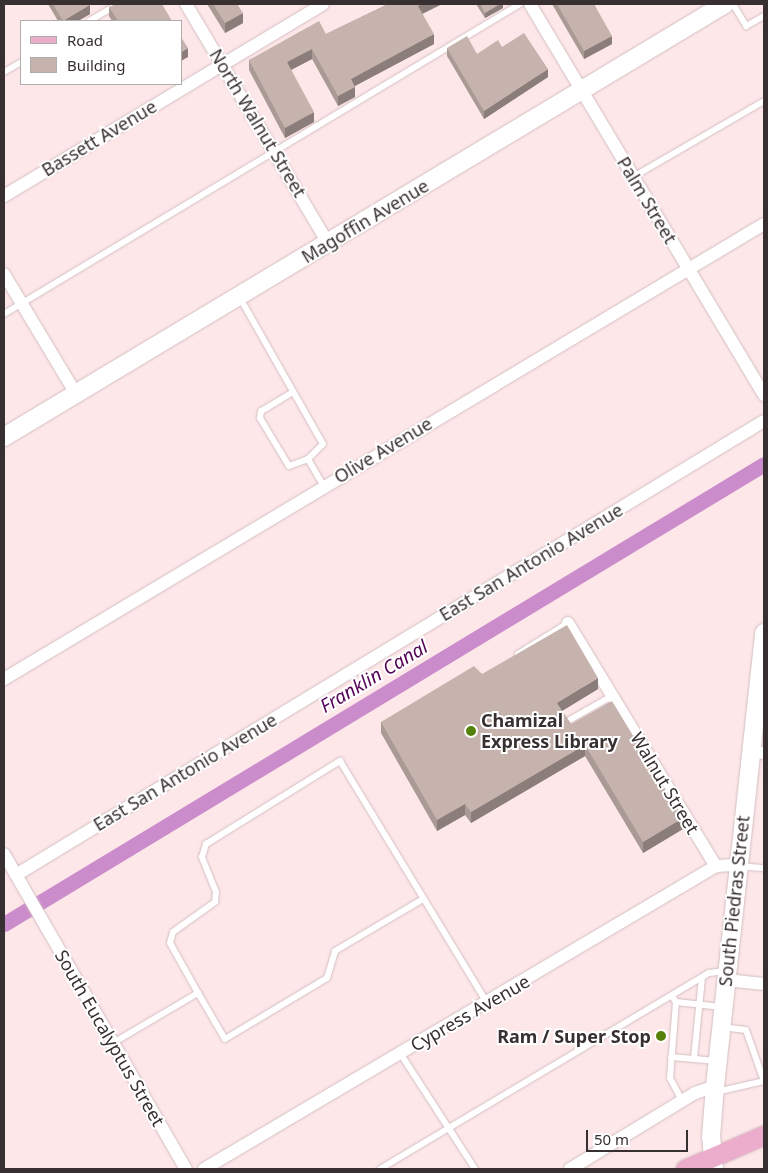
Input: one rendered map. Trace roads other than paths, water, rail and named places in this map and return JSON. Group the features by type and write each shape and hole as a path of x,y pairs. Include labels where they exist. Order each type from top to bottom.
{"main road":[{"path":"685,1169 713,1163 764,1135"}],"street":[{"name":"North Walnut Street","path":"186,4 328,243"},
{"name":"Bassett Avenue","path":"4,196 323,4"},
{"name":"Palm Street","path":"530,4 764,395"},
{"name":"Magoffin Avenue","path":"4,438 582,92 725,4"},
{"name":"Olive Avenue","path":"4,679 323,485 764,224"},
{"path":"4,274 76,394"},
{"name":"East San Antonio Avenue","path":"16,875 764,421"},
{"name":"Walnut Street","path":"568,623 716,866"},
{"name":"South Piedras Street","path":"713,1163 715,1089 738,866 757,752 764,634"},
{"name":"South Eucalyptus Street","path":"4,854 112,1044 186,1169"},
{"path":"716,866 738,866"},
{"name":"Cypress Avenue","path":"204,1169 716,866"},
{"path":"726,976 764,984"},
{"path":"570,1169 682,1101 715,1089"}],"lane":[{"path":"91,20 118,4"},
{"path":"4,314 274,150 520,4"},
{"path":"733,4 746,26 764,16"},
{"path":"4,72 20,63"},
{"path":"633,177 764,100"},
{"path":"239,297 323,444 308,459 289,466 259,415 293,392"},
{"path":"308,459 323,485"},
{"path":"512,657 568,623"},
{"path":"566,722 612,696"},
{"path":"423,900 335,951 327,978 225,1039 170,943 173,932 215,902 216,892 202,857 206,844 340,761 487,1003"},
{"path":"738,866 764,868"},
{"path":"380,1169 674,999 702,978 726,976"},
{"path":"694,1058 692,1040 702,978"},
{"path":"112,1044 198,993"},
{"path":"674,999 723,1007"},
{"path":"674,999 676,1021 670,1078 682,1101"},
{"path":"715,1089 764,1081 762,1067 746,1030 721,1027"},
{"path":"400,1053 475,1169"},
{"path":"671,1057 718,1061"}],"waterway":[{"name":"Franklin Canal","path":"4,924 764,464"}],"place":[{"name":"Chamizal Express Library","path":"471,731"},
{"name":"Ram / Super Stop","path":"661,1036"}]}
